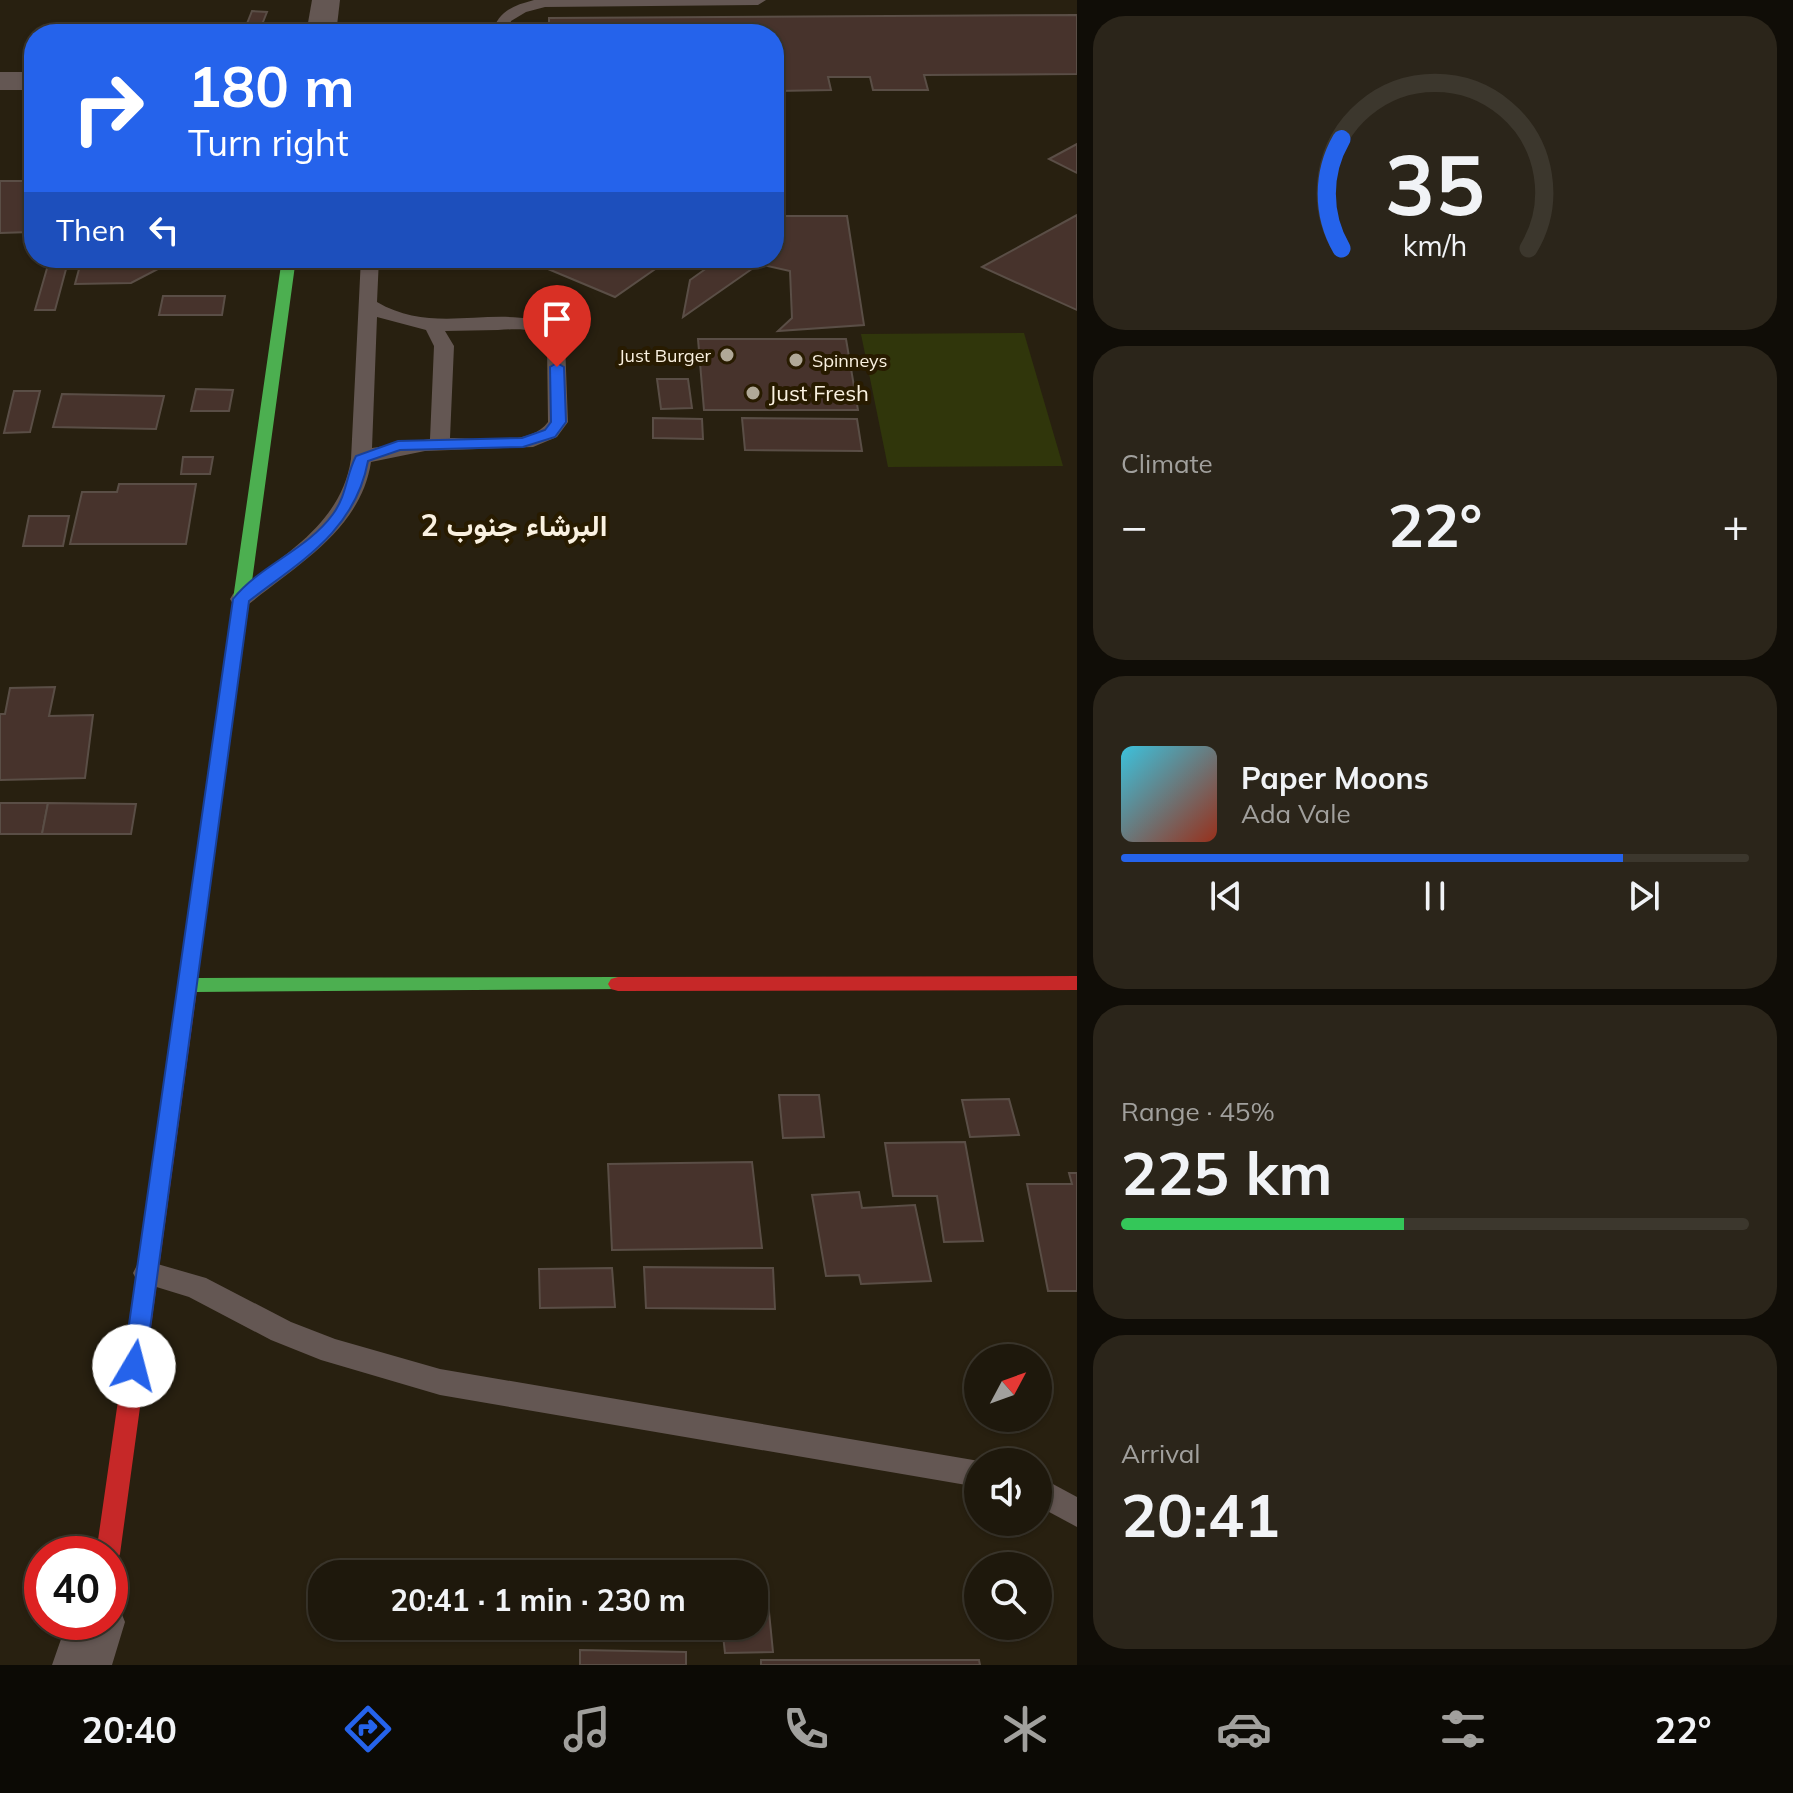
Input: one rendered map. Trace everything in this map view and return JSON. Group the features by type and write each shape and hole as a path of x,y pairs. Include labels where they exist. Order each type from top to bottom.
{"street":[{"path":"322,24 326,0"},
{"path":"0,81 24,81"},
{"path":"110,1536 288,268"},
{"path":"187,985 1077,983"},
{"path":"82,1665 91,1640"},
{"path":"99,1640 101,1665"}],"lane":[{"path":"503,24 504,19 520,9 544,2 758,0"},
{"path":"241,599 334,524 355,488 361,459 370,268"},
{"path":"361,459 398,446 523,442 550,433 559,417 556,343 548,330 534,324 433,326 389,317 368,304"},
{"path":"433,326 444,346 440,443"},
{"path":"147,1273 196,1287 281,1331 331,1351 426,1378 964,1471"},
{"path":"1052,1498 1077,1513"}],"green space":[{"path":"1024,333 1063,466 888,467 861,334"}],"building":[{"path":"252,11 267,12 262,24 247,24"},
{"path":"1077,15 1077,74 924,75 928,90 873,90 870,77 828,77 831,90 784,91 784,24 549,24 549,18"},
{"path":"1077,144 1077,173 1049,159"},
{"path":"0,181 24,181 24,232 0,233"},
{"path":"1077,215 1077,310 982,267"},
{"path":"784,216 847,216 864,325 778,331 792,318 790,271 777,268 784,268"},
{"path":"47,268 66,268 55,310 35,310"},
{"path":"79,268 160,268 131,283 75,284"},
{"path":"549,268 657,268 615,297"},
{"path":"707,268 753,268 683,317 690,280"},
{"path":"163,296 225,296 222,315 159,315"},
{"path":"698,339 846,339 858,410 704,410"},
{"path":"657,379 688,379 692,408 661,409"},
{"path":"196,389 233,390 229,411 191,411"},
{"path":"14,391 40,391 30,432 4,433"},
{"path":"62,394 164,396 156,429 53,427"},
{"path":"653,418 702,419 703,439 653,438"},
{"path":"742,418 857,419 862,451 745,450"},
{"path":"183,457 213,457 210,474 181,474"},
{"path":"119,484 196,484 186,544 70,544 82,492 117,492"},
{"path":"29,516 69,516 63,546 23,546"},
{"path":"55,687 49,716 93,715 85,778 0,780 0,714 5,714 10,688"},
{"path":"0,803 48,803 42,834 0,834"},
{"path":"48,803 136,804 131,834 42,834"},
{"path":"779,1095 819,1095 824,1137 783,1138"},
{"path":"1009,1099 1019,1135 970,1137 962,1100"},
{"path":"965,1142 983,1241 944,1242 937,1196 893,1196 885,1143"},
{"path":"752,1162 762,1248 612,1250 608,1164"},
{"path":"1069,1173 1077,1173 1077,1291 1048,1291 1027,1184 1072,1184"},
{"path":"859,1192 862,1208 915,1205 931,1281 861,1284 859,1275 826,1276 812,1195"},
{"path":"644,1267 773,1268 775,1309 646,1308"},
{"path":"612,1268 615,1307 540,1308 539,1269"},
{"path":"768,1602 773,1652 725,1653 724,1640 768,1640"},
{"path":"580,1650 686,1652 686,1665 580,1665"},
{"path":"761,1660 979,1660 980,1665 761,1665"}],"traffic: fast":[{"path":"187,989 288,268"},
{"path":"187,985 618,984"}],"traffic: jam":[{"path":"618,984 1077,983"},
{"path":"111,1536 187,989"}],"place":[{"name":"Just Burger","path":"727,355"},
{"name":"Spinneys","path":"796,360"},
{"name":"Just Fresh","path":"753,393"}],"district":[{"name":"البرشاء جنوب 2","path":"514,525"}],"route":[{"path":"134,1366 241,599 328,530 349,502 360,473 361,459 379,451 419,443 523,442 550,433 559,417 557,367"}]}
